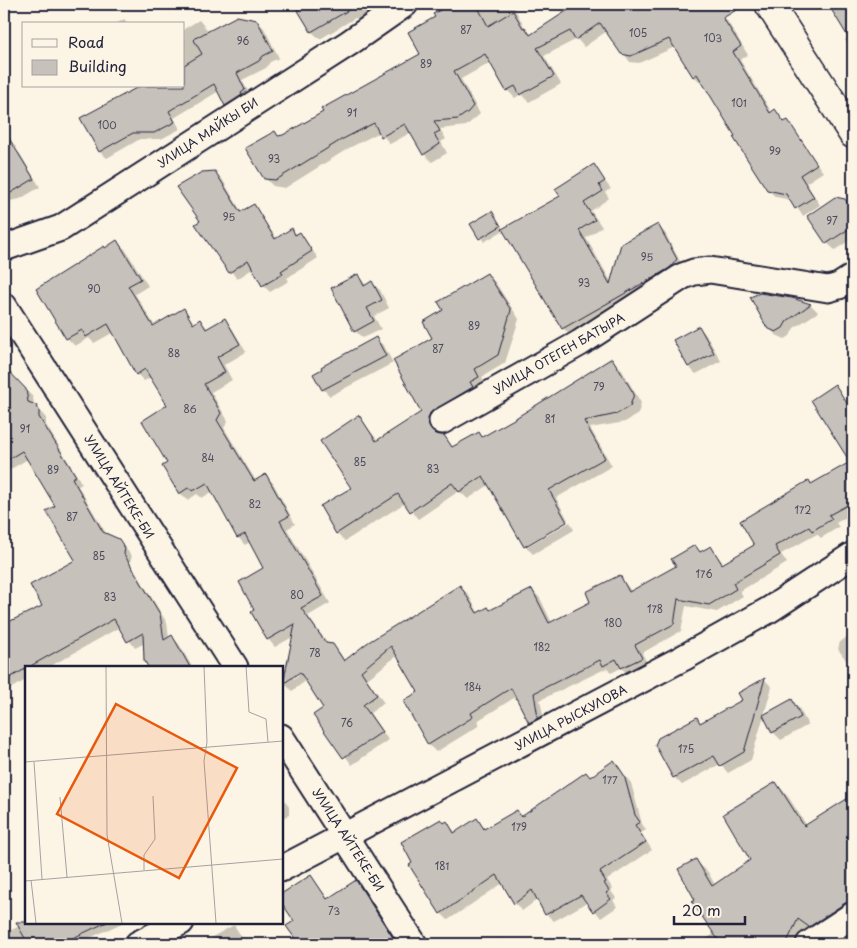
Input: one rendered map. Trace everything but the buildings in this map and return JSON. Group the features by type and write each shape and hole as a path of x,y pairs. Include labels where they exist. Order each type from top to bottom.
{"main road":[{"path":"769,4 853,134"}],"street":[{"name":"УЛИЦА МАЙКЫ БИ","path":"4,248 61,228 405,4"},
{"name":"УЛИЦА ОТЕГЕН БАТЫРА","path":"442,421 580,343 694,272 710,270 828,289 839,286 853,277"},
{"name":"УЛИЦА АЙТЕКЕ-БИ","path":"4,306 235,666"},
{"name":"УЛИЦА РЫСКУЛОВА","path":"282,868 692,653 777,605 853,555"},
{"name":"УЛИЦА АЙТЕКЕ-БИ","path":"282,738 414,944"},
{"path":"810,944 853,914"},
{"path":"138,944 179,923"}]}
